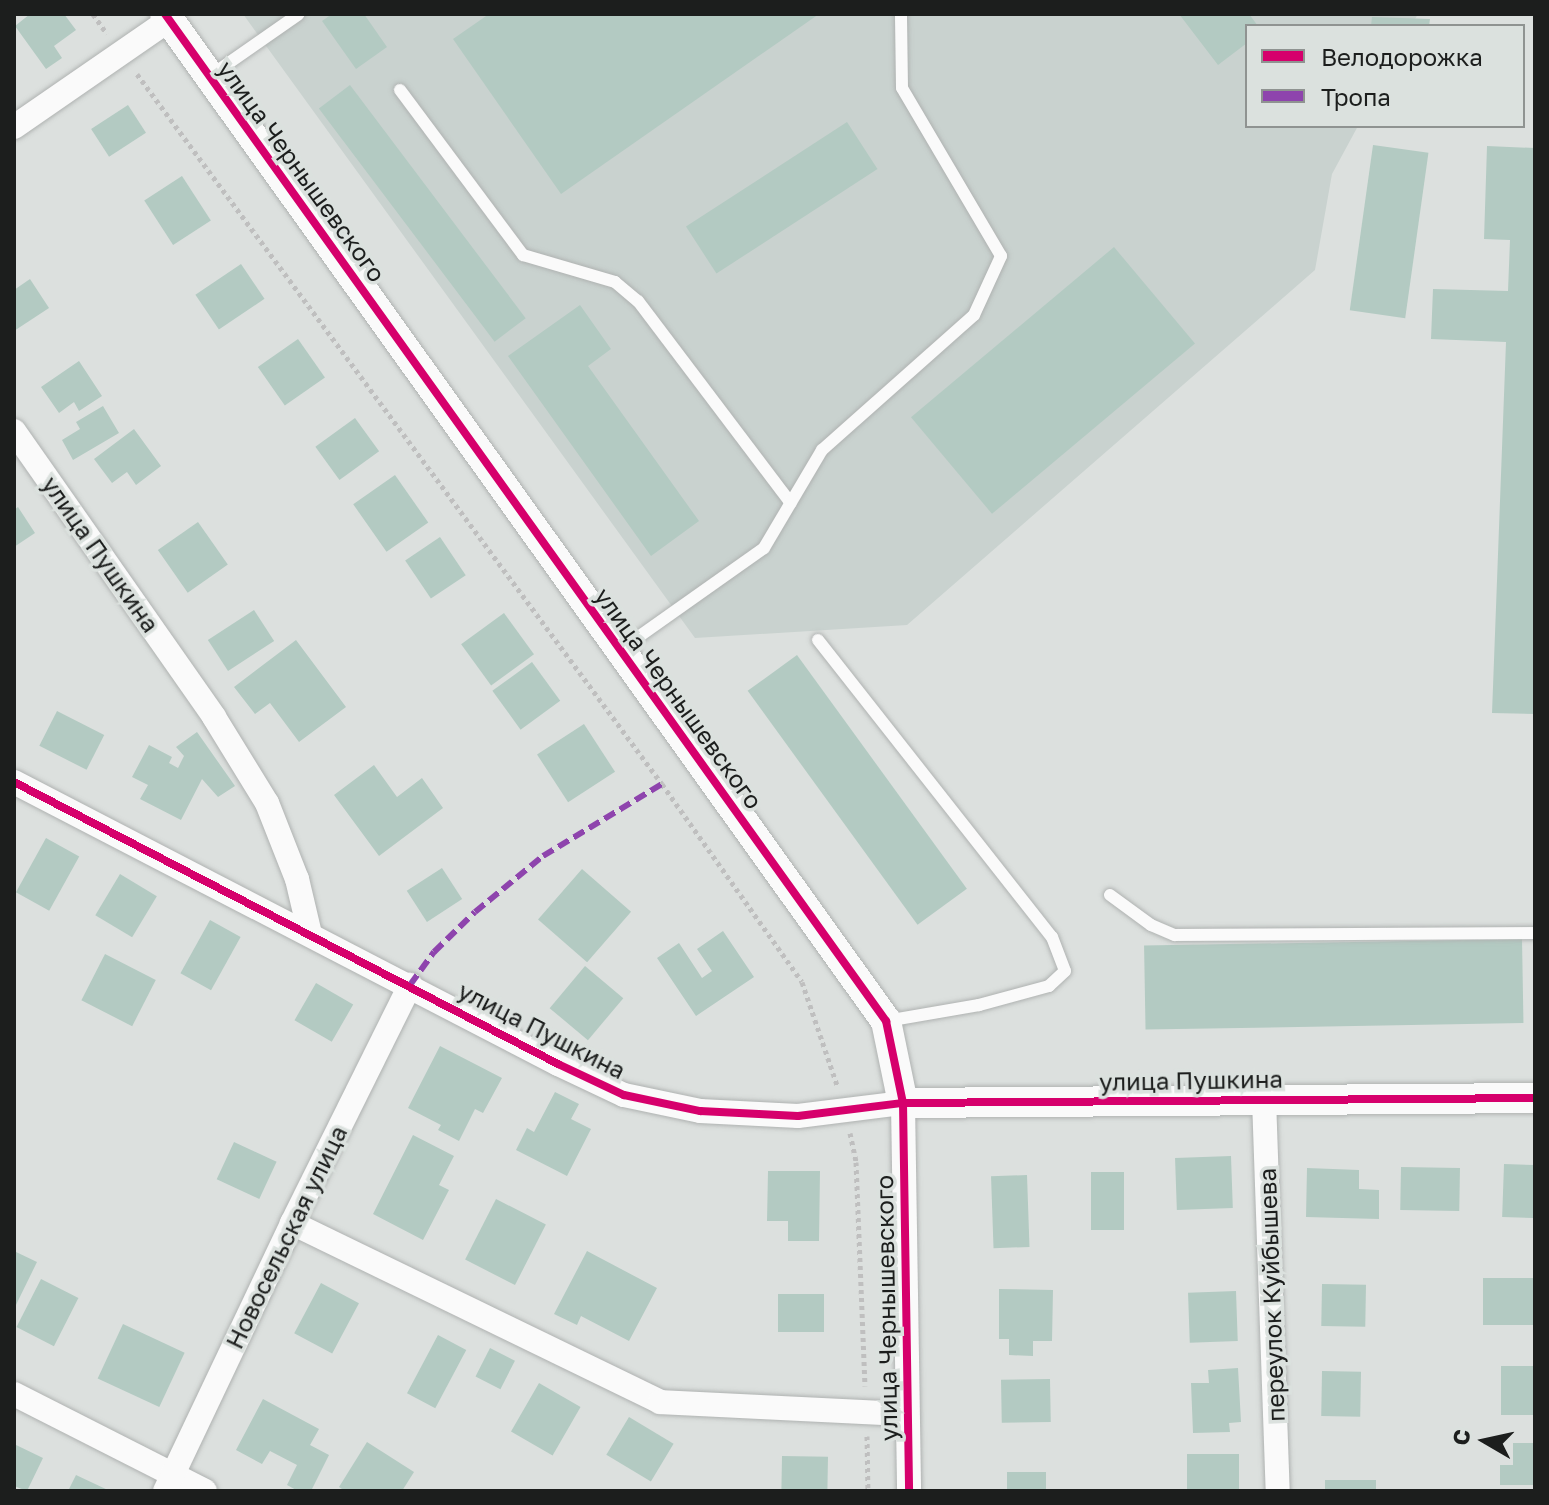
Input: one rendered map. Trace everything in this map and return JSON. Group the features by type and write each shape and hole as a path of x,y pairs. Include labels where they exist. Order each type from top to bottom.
{"street":[{"path":"14,127 167,17"},
{"name":"улица Чернышевского","path":"167,17 886,1021 903,1103 909,1491"},
{"name":"улица Пушкина","path":"14,431 214,717 267,803 297,879 310,934"},
{"name":"улица Пушкина","path":"14,782 558,1064 624,1095 700,1111 798,1116 903,1103 1535,1098"},
{"name":"Новосельская улица","path":"169,1483 292,1223 410,985"},
{"name":"переулок Куйбышева","path":"1264,1099 1278,1491"},
{"path":"292,1223 660,1402 907,1414"},
{"path":"14,1394 169,1483 205,1491"}],"lane":[{"path":"209,76 299,14"},
{"path":"620,650 764,548 822,450 974,315 1001,256 902,88 901,14"},
{"path":"400,90 523,255 615,282 638,301 791,503"},
{"path":"818,640 1052,937 1065,971 1049,986 979,1005 886,1021"},
{"path":"1110,895 1151,925 1175,935 1535,933"}],"path":[{"path":"93,14 662,784"}],"shaded area":[{"path":"243,14 1418,14 1412,24 1245,24 1245,128 1357,128 1332,174 1315,270 907,625 695,638"}],"building":[{"path":"30,14 64,14 76,30 54,46 62,58 46,69 15,26"},
{"path":"332,14 364,14 387,47 356,69 322,21"},
{"path":"489,14 819,14 561,194 453,39"},
{"path":"1179,14 1249,14 1256,24 1245,24 1245,45 1218,65"},
{"path":"1372,17 1430,19 1429,24 1371,24"},
{"path":"350,85 526,318 495,342 319,108"},
{"path":"128,105 146,133 109,157 91,129"},
{"path":"847,122 877,169 716,274 686,227"},
{"path":"1373,145 1428,153 1405,318 1350,310"},
{"path":"1487,146 1535,148 1535,714 1492,713 1506,342 1431,339 1433,289 1508,291 1510,240 1484,239"},
{"path":"182,176 211,220 173,245 144,201"},
{"path":"1114,247 1195,344 992,514 911,417"},
{"path":"241,264 264,299 219,330 195,295"},
{"path":"30,279 49,308 14,331 14,290"},
{"path":"580,305 611,349 588,366 699,521 651,556 508,356"},
{"path":"298,339 325,378 285,406 258,367"},
{"path":"79,361 102,396 79,411 74,402 59,413 41,387"},
{"path":"103,406 119,433 73,460 62,440 80,429 76,422"},
{"path":"355,418 379,451 339,480 315,447"},
{"path":"134,429 161,466 136,485 127,472 112,483 94,459"},
{"path":"395,475 428,523 386,552 353,504"},
{"path":"18,507 35,533 14,547 14,510"},
{"path":"198,522 228,565 188,593 158,550"},
{"path":"440,537 466,575 431,599 405,560"},
{"path":"254,610 274,641 228,671 208,640"},
{"path":"504,613 534,654 491,685 461,644"},
{"path":"296,640 346,707 299,742 270,703 255,714 234,687"},
{"path":"797,655 967,889 918,925 748,691"},
{"path":"532,662 560,701 521,730 492,691"},
{"path":"57,711 104,735 87,770 39,746"},
{"path":"584,724 615,772 568,802 537,754"},
{"path":"197,732 235,786 218,797 202,779 181,820 140,799 148,785 132,777 149,745 172,757 169,763 178,768 184,756 176,747"},
{"path":"374,765 397,797 422,778 443,808 379,856 334,795"},
{"path":"46,838 79,856 49,911 16,892"},
{"path":"442,868 462,899 427,922 407,891"},
{"path":"582,869 631,912 587,962 538,920"},
{"path":"120,874 157,896 132,937 95,915"},
{"path":"210,920 241,937 211,990 180,973"},
{"path":"723,931 754,977 696,1016 657,958 679,943 702,978 712,971 697,949"},
{"path":"1522,939 1523,1023 1146,1030 1144,946"},
{"path":"105,954 156,980 132,1026 81,1000"},
{"path":"585,966 623,998 588,1040 550,1008"},
{"path":"316,983 353,1004 332,1042 294,1020"},
{"path":"440,1046 502,1078 483,1113 475,1109 459,1141 438,1130 441,1125 408,1108"},
{"path":"555,1092 579,1104 571,1119 591,1129 567,1176 516,1150 527,1128 534,1132"},
{"path":"413,1135 454,1156 439,1185 449,1190 423,1240 373,1214"},
{"path":"234,1142 277,1162 259,1199 217,1179"},
{"path":"1231,1156 1233,1208 1177,1210 1175,1158"},
{"path":"1504,1164 1535,1165 1533,1218 1502,1217"},
{"path":"1401,1167 1460,1168 1459,1211 1400,1210"},
{"path":"1307,1168 1359,1170 1359,1189 1379,1190 1379,1219 1306,1217"},
{"path":"768,1171 820,1171 819,1241 788,1241 788,1221 767,1221"},
{"path":"1091,1172 1124,1172 1124,1230 1091,1230"},
{"path":"1027,1175 1030,1247 994,1248 991,1176"},
{"path":"496,1199 546,1224 515,1285 465,1260"},
{"path":"14,1251 37,1262 14,1309"},
{"path":"587,1251 657,1288 629,1341 581,1316 577,1325 554,1314"},
{"path":"1483,1278 1535,1278 1535,1325 1483,1325"},
{"path":"41,1279 78,1298 54,1346 16,1327"},
{"path":"321,1283 359,1303 332,1354 294,1333"},
{"path":"1322,1284 1366,1285 1365,1327 1321,1326"},
{"path":"999,1289 1053,1290 1052,1341 1033,1341 1033,1356 1009,1355 1009,1339 999,1339"},
{"path":"1236,1291 1238,1341 1190,1343 1188,1293"},
{"path":"778,1294 824,1294 824,1332 778,1332"},
{"path":"123,1324 185,1353 159,1407 98,1378"},
{"path":"438,1335 466,1350 435,1408 407,1393"},
{"path":"490,1348 515,1361 500,1389 475,1377"},
{"path":"1501,1366 1535,1366 1535,1415 1501,1415"},
{"path":"1238,1368 1241,1422 1229,1423 1230,1432 1193,1433 1191,1383 1209,1383 1208,1370"},
{"path":"1322,1371 1361,1372 1360,1417 1321,1416"},
{"path":"1050,1379 1051,1422 1002,1423 1001,1380"},
{"path":"539,1383 581,1407 553,1455 511,1431"},
{"path":"263,1399 319,1429 310,1445 329,1455 311,1491 298,1491 287,1485 297,1465 270,1451 262,1464 236,1450"},
{"path":"629,1417 674,1444 651,1481 606,1455"},
{"path":"367,1442 414,1472 402,1491 345,1491 339,1487"},
{"path":"1513,1443 1535,1443 1535,1485 1500,1485 1500,1465 1513,1465"},
{"path":"14,1444 43,1458 27,1491 14,1486"},
{"path":"1187,1454 1239,1454 1239,1491 1187,1491"},
{"path":"782,1456 828,1457 827,1491 781,1491"},
{"path":"1007,1472 1046,1472 1046,1491 1007,1491"},
{"path":"76,1475 110,1491 68,1491"},
{"path":"1325,1480 1376,1480 1376,1491 1325,1491"}],"marked path":[{"path":"410,985 434,952 475,912 543,856 662,784"}],"cycle path":[{"path":"165,14 886,1021 903,1103 909,1491"},
{"path":"14,782 558,1064 624,1095 700,1111 798,1116 903,1103 1535,1098"}]}
